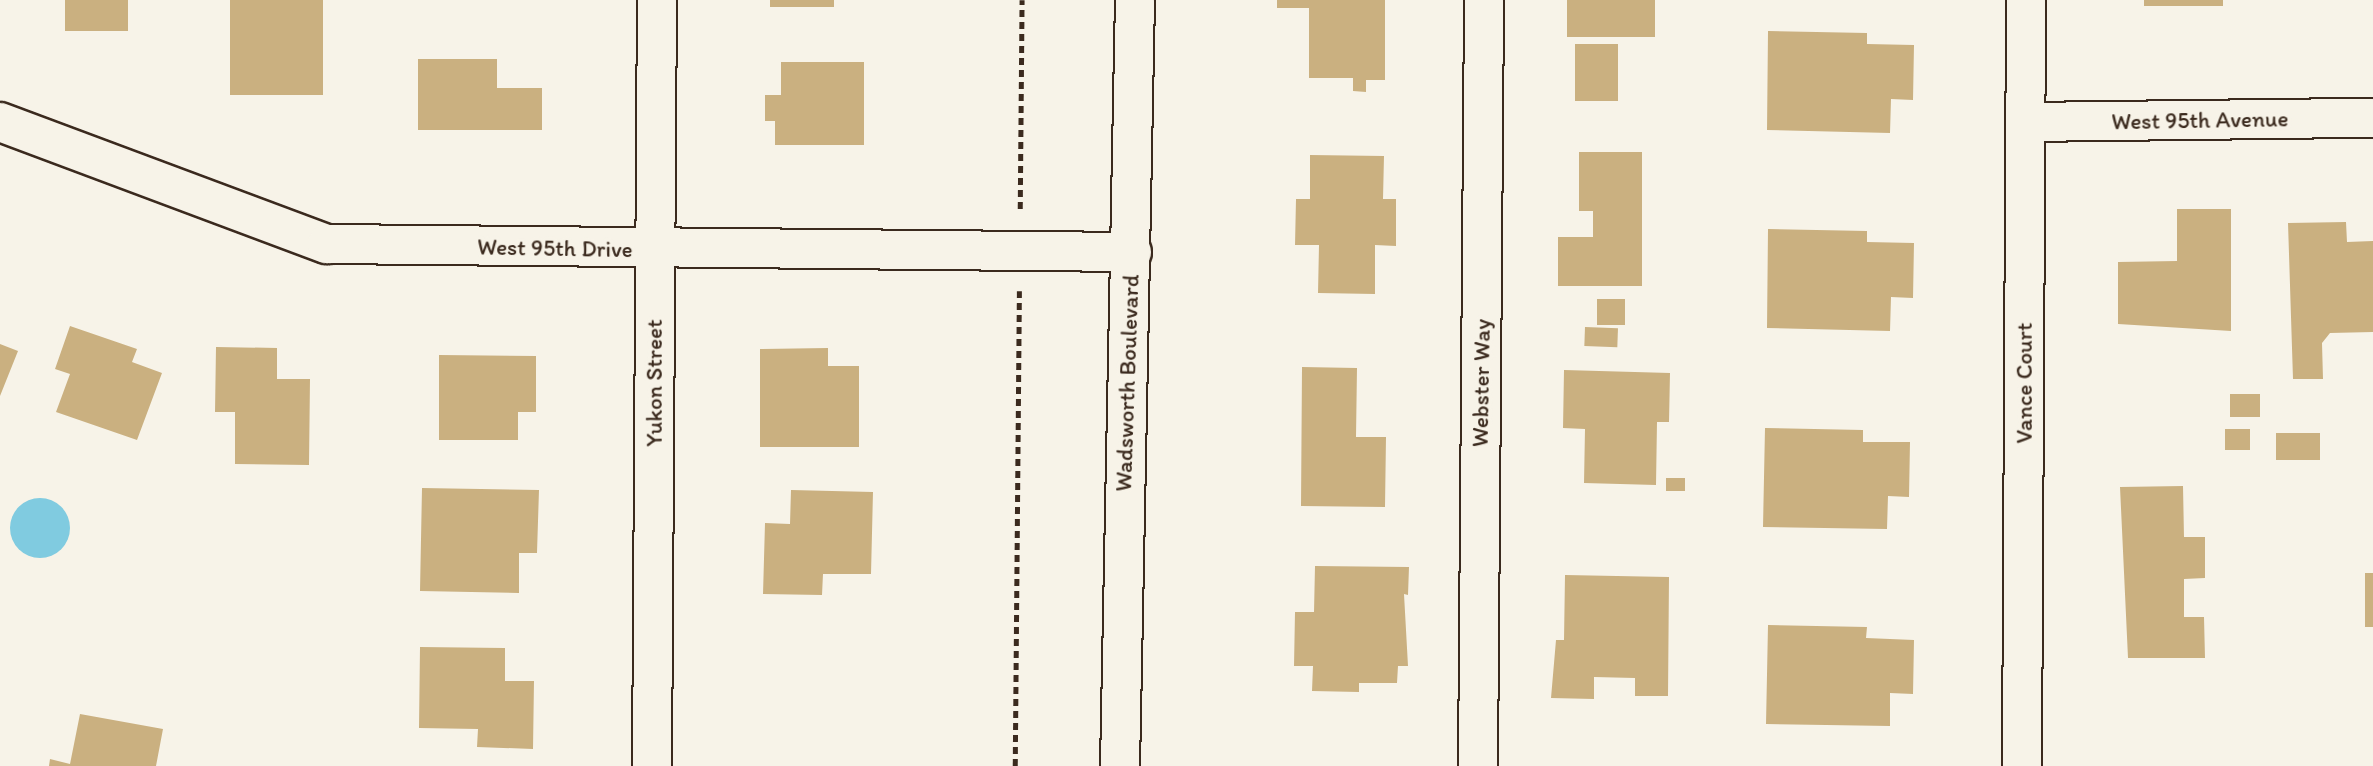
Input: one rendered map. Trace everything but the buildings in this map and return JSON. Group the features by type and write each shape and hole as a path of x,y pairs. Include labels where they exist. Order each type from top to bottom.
{"street":[{"name":"Yukon Street","path":"652,766 657,0"},
{"name":"Wadsworth Boulevard","path":"1120,766 1135,0"},
{"name":"Webster Way","path":"1478,766 1484,0"},
{"name":"Vance Court","path":"2022,766 2026,0"},
{"name":"West 95th Avenue","path":"2026,122 2373,118"},
{"name":"West 95th Drive","path":"0,122 327,244 655,250 1132,252"}],"path":[{"path":"1015,766 1022,0"}],"water":[{"path":"34,498 46,498 62,506 68,516 68,540 62,550 46,558 34,558 18,550 10,534 10,522 18,506"}]}
